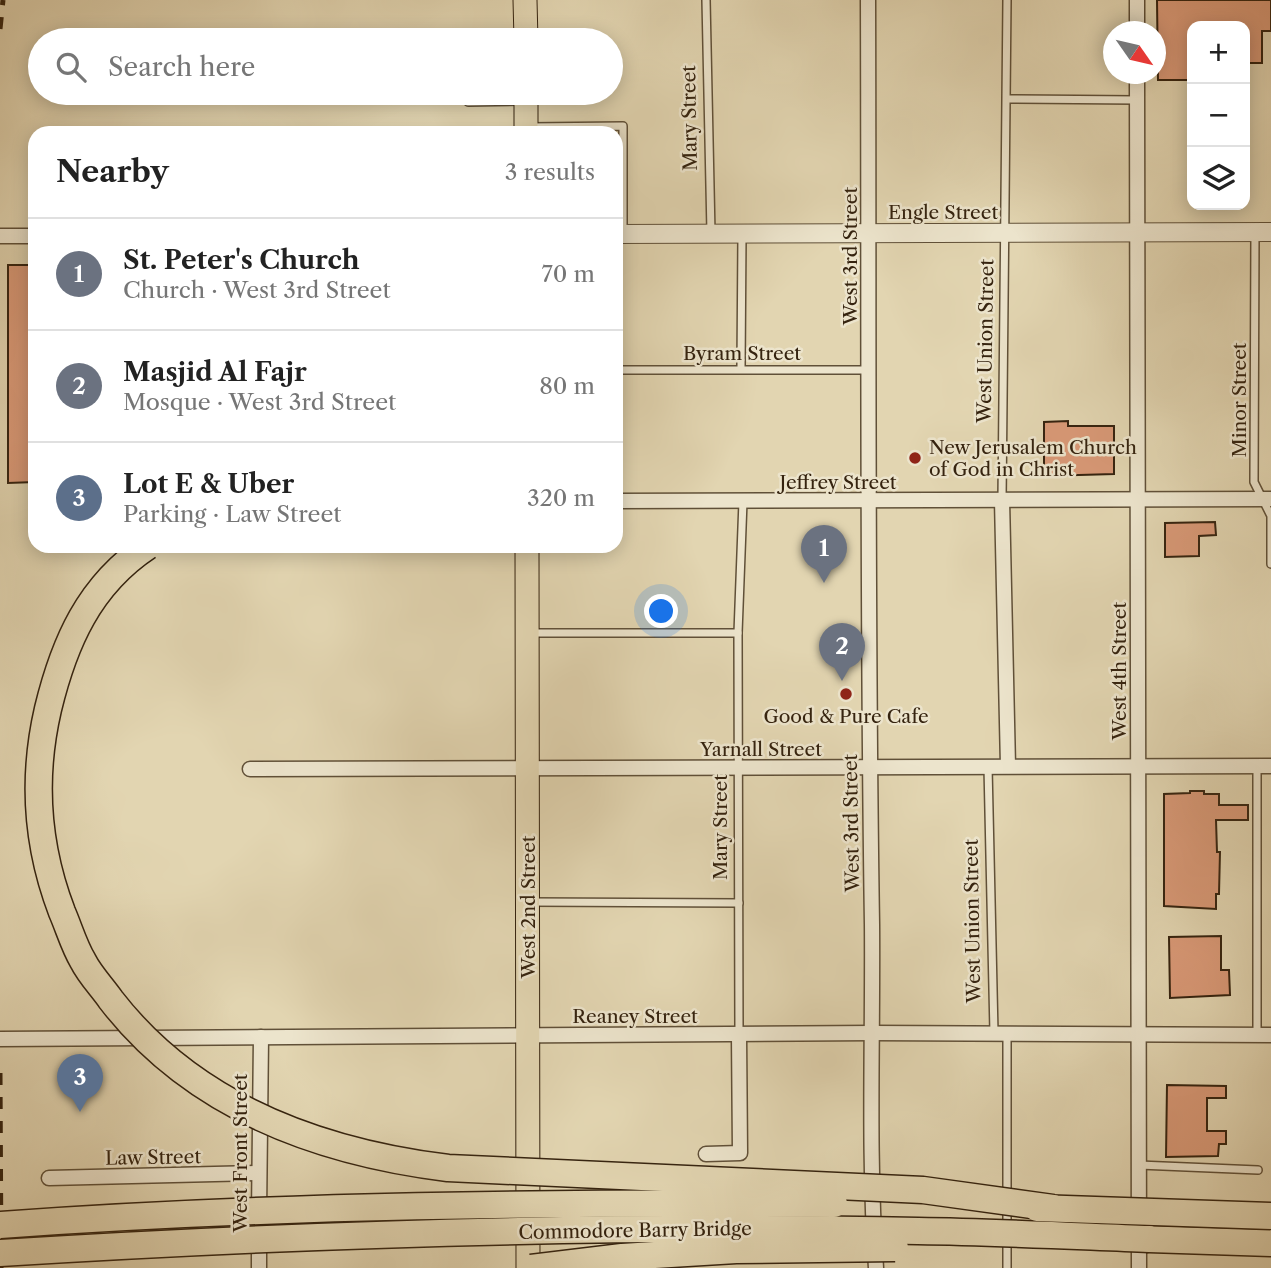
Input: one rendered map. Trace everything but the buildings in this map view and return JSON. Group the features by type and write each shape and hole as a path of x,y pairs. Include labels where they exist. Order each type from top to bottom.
{"highway":[{"path":"137,553 107,582 80,617 64,654 43,731 38,814 44,859 83,962 128,1022 161,1055 192,1078 237,1107 291,1130 350,1151 398,1162 448,1168 923,1190 1053,1208"},
{"name":"Commodore Barry Bridge","path":"0,1225 247,1212 433,1206 712,1203 1053,1208 1271,1216"},
{"name":"Commodore Barry Bridge","path":"0,1252 370,1234 572,1230 918,1231 1271,1243"},
{"path":"530,1268 622,1257 736,1250 1012,1247 1149,1238"}],"main road":[{"path":"525,0 526,28"},
{"path":"526,105 526,126"},
{"name":"West 2nd Street","path":"527,553 530,1268"}],"street":[{"name":"West 3rd Street","path":"869,0 869,769 876,1268"},
{"path":"1137,0 1137,21"},
{"name":"West 4th Street","path":"1137,84 1139,1268"},
{"name":"Engle Street","path":"623,234 1263,232"},
{"path":"0,236 28,236"},
{"name":"Jeffrey Street","path":"623,501 1267,499"},
{"name":"West Union Street","path":"1003,500 1008,766"},
{"name":"Yarnall Street","path":"250,769 1264,766"},
{"name":"Reaney Street","path":"0,1039 873,1033 1264,1035"},
{"name":"Mary Street","path":"706,1154 740,1153 739,1035"},
{"name":"West Front Street","path":"259,1268 261,1037"},
{"name":"Law Street","path":"49,1178 258,1173"}],"lane":[{"name":"Mary Street","path":"706,0 712,234"},
{"name":"West Union Street","path":"1003,500 1007,0"},
{"path":"1007,99 1137,100"},
{"name":"Minor Street","path":"1263,232 1254,482 1267,499 1271,516 1271,564"},
{"path":"741,234 741,368"},
{"name":"Byram Street","path":"623,370 869,370"},
{"name":"Mary Street","path":"739,1035 738,633 743,501"},
{"path":"527,633 738,633"},
{"path":"1264,766 1264,1035"},
{"name":"West Union Street","path":"988,767 1007,1268"},
{"path":"528,902 739,903"},
{"path":"1138,1165 1258,1170"}],"railway":[{"path":"0,29 3,0"},
{"path":"0,1073 1,1268"}],"place":[{"name":"New Jerusalem Church of God in Christ","path":"915,458"},
{"name":"St. Peter's Church","path":"824,583"},
{"name":"Masjid Al Fajr","path":"842,681"},
{"name":"Good & Pure Cafe","path":"846,694"},
{"name":"Lot E & Uber","path":"80,1112"}]}
